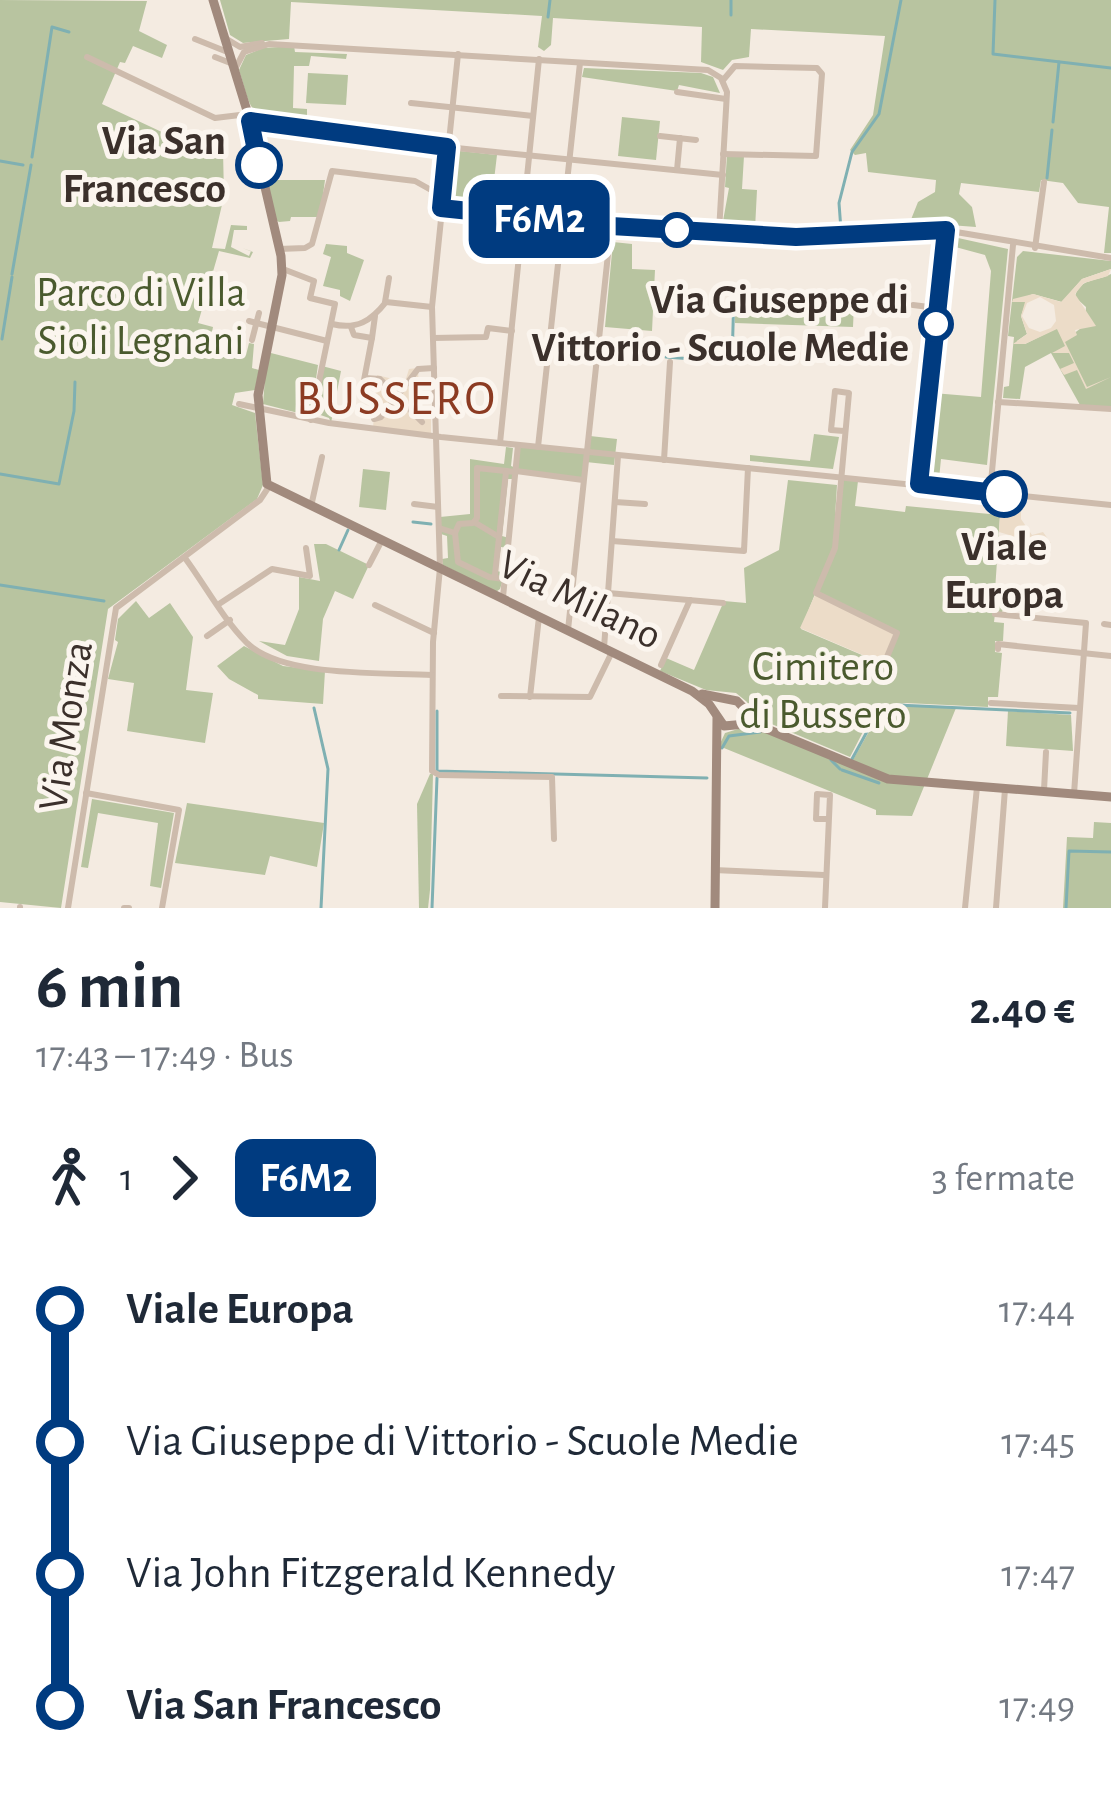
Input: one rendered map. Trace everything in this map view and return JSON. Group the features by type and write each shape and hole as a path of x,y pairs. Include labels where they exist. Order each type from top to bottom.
{"street":[{"path":"213,0 249,117 282,269 257,408 269,485"},
{"path":"225,38 245,49"},
{"path":"195,39 232,61"},
{"path":"232,61 245,49 265,44 706,69 722,80 727,99 719,232"},
{"path":"232,61 245,49"},
{"path":"458,54 432,307 440,568 432,675 433,772 553,778 554,839"},
{"path":"215,56 232,61"},
{"path":"87,57 215,118 249,117 447,147 722,175"},
{"path":"500,443 539,59"},
{"path":"538,447 580,62"},
{"path":"722,80 735,66 817,68 822,74 816,156 724,154"},
{"path":"677,92 727,99"},
{"path":"411,103 533,116"},
{"path":"660,136 696,140"},
{"path":"677,170 680,138"},
{"path":"279,249 309,247 316,236 329,173 416,181 442,196"},
{"path":"1035,248 1044,182"},
{"path":"441,208 611,226 813,237 946,230 1108,257"},
{"path":"568,630 611,226"},
{"path":"919,484 946,230"},
{"path":"990,493 1013,244"},
{"path":"282,269 314,281 310,298 335,304 311,420"},
{"path":"331,324 351,327 373,317 385,302 389,278"},
{"path":"385,302 432,307"},
{"path":"913,305 938,308"},
{"path":"252,340 252,322 259,313"},
{"path":"365,376 373,317"},
{"path":"252,322 327,341"},
{"path":"351,327 353,334 372,338"},
{"path":"433,338 486,337 488,328 512,331"},
{"path":"664,460 670,362"},
{"path":"374,418 381,417 418,369 434,368"},
{"path":"352,371 376,378 399,394 422,422"},
{"path":"844,431 831,430 835,391 849,393 835,548 816,593 897,633 884,664"},
{"path":"998,402 1111,409"},
{"path":"239,404 311,420 410,433 1111,505"},
{"path":"410,433 411,410"},
{"path":"495,575 512,508 518,445"},
{"path":"500,696 590,697 608,650 605,632 619,456"},
{"path":"310,506 315,502 322,457"},
{"path":"612,542 744,551 748,468"},
{"path":"474,522 476,469 583,480"},
{"path":"502,599 506,470"},
{"name":"Via Milano","path":"269,485 692,691 736,700 767,729"},
{"name":"Via Monza","path":"68,908 116,608 260,500 269,485"},
{"path":"615,502 645,504"},
{"path":"414,504 438,506"},
{"path":"502,507 512,508"},
{"path":"439,518 456,529"},
{"path":"439,529 474,522"},
{"path":"474,522 502,541"},
{"path":"456,529 458,562 504,580"},
{"path":"369,565 382,540"},
{"path":"219,604 270,569 310,576 306,548"},
{"path":"184,557 250,645 277,661 432,675"},
{"path":"608,593 723,603"},
{"path":"662,664 690,600"},
{"path":"375,605 434,633"},
{"path":"995,614 1086,622 1074,794"},
{"path":"530,697 539,616"},
{"path":"207,636 230,620"},
{"path":"998,649 998,644 1111,656"},
{"name":"Via Milano","path":"692,691 735,726 767,729 886,778 1111,797"},
{"path":"715,908 716,715 725,700"},
{"path":"991,704 1079,708"},
{"path":"716,753 721,736 735,726 744,710"},
{"path":"1044,792 1046,752"},
{"path":"965,908 971,786"},
{"path":"996,908 1005,789"},
{"path":"86,793 179,810 162,908"},
{"path":"825,908 828,819"},
{"path":"713,870 824,875"}],"green space":[{"name":"Parco di Villa Sioli Legnani","path":"0,0 147,1 139,31 167,45 162,58 133,46 125,63 120,62 102,104 198,149 223,150 224,196 212,248 225,249 231,225 247,226 247,230 234,230 231,247 249,256 253,252 250,258 219,251 198,323 213,327 212,332 222,335 220,342 237,348 237,353 246,355 249,343 254,344 252,368 259,370 255,390 235,393 232,405 255,413 263,485 257,499 108,609 61,908 0,902"},
{"path":"220,0 1111,0 1111,253 1104,253 1109,207 1078,203 1063,183 1041,180 1039,192 961,183 959,194 972,207 976,227 910,222 918,202 935,192 936,180 868,172 866,153 855,155 850,150 873,115 885,36 751,29 749,57 732,60 723,70 701,62 702,27 553,18 551,45 544,51 538,47 542,16 291,2 289,39 243,43 230,35"},
{"path":"294,46 295,52 347,54 346,59 311,56 309,66 294,66 293,108 307,109 307,118 343,120 342,127 274,119 252,108 239,70 246,55 263,48"},
{"path":"584,68 701,73 713,77 720,93 582,77"},
{"path":"308,73 348,75 346,105 306,103"},
{"path":"622,117 660,121 656,160 618,156"},
{"path":"451,150 497,155 494,180 485,179 482,208 452,204 447,198"},
{"path":"727,155 744,156 742,189 757,190 755,229 728,227 723,221 729,188 725,187"},
{"path":"266,180 325,180 320,217 279,222 273,218"},
{"path":"949,236 1008,249 987,465 941,459 939,479 923,478 933,393 981,397 991,271 985,255 948,245"},
{"path":"613,242 632,244 632,269 655,270 652,331 605,327"},
{"path":"326,244 347,246 347,253 364,260 350,301 340,296 340,290 323,286 331,257 323,254"},
{"path":"1023,251 1111,261 1111,269 1082,279 1062,302 1033,294 1013,302 1026,302 1021,316 1027,334 1017,341 1025,344 1057,328 1064,341 1085,325 1086,307 1075,297 1077,291 1084,283 1111,274 1111,408 1080,405 1051,353 1025,367 1020,399 1003,398 1004,387 1009,386 1014,337 1008,336 1017,257"},
{"path":"735,292 763,293 764,300 854,304 853,327 735,323"},
{"path":"267,352 318,365 312,406 322,366 341,371 331,423 312,412 306,415 263,404"},
{"path":"814,434 839,437 833,469 750,461 750,455 810,461"},
{"path":"590,436 617,439 614,465 586,462 583,479 516,470 515,479 508,479 502,536 509,538 508,548 501,547 497,571 505,573 500,589 496,592 443,565 442,559 448,558 447,536 441,534 440,517 470,514 470,459 504,464 506,447 513,448 511,466 516,468 519,446 587,452"},
{"path":"363,469 390,472 386,510 359,507"},
{"name":"Cimitero di Bussero","path":"840,479 858,481 855,506 1000,515 995,591 1004,593 1002,615 995,614 994,622 1004,623 1003,641 995,641 995,652 1002,653 998,697 988,697 988,707 906,703 883,712 908,705 956,708 912,816 876,815 876,810 719,746 725,733 748,726 850,765 875,721 867,728 868,722 850,757 755,717 736,693 706,690 660,671 666,658 694,670 724,601 746,603 744,568 779,550 788,480 837,485 835,517","holes":["815,594 897,633 883,664 801,629"]},
{"path":"314,544 326,544 369,565 353,599 335,591 323,619 319,661 287,656 259,641 285,645 299,609 299,577 320,581"},
{"path":"136,601 149,618 170,603 193,637 186,690 213,693 205,743 127,731 134,683 108,679 118,642 118,619"},
{"path":"244,646 283,666 325,671 323,704 258,699 229,679 217,666"},
{"path":"1008,711 1071,715 1073,751 1006,746"},
{"path":"430,774 430,890 428,908 419,908 417,804"},
{"path":"92,799 174,813 161,888 150,886 158,823 98,813 88,868 81,867"},
{"path":"187,803 324,823 317,867 270,856 265,875 175,863"},
{"path":"1094,822 1111,823 1111,908 1063,908 1067,837 1093,838"}],"shaded area":[{"path":"1111,269 1108,276 1084,283 1075,294 1096,326 1075,330 1077,335 1065,342 1087,387 1111,377 1086,389 1077,370 1064,375 1060,369 1074,363 1069,353 1052,353 1065,346 1057,329 1025,344 1013,344 1027,334 1021,316 1025,302 1013,299 1033,294 1061,302 1082,279","holes":["1040,297 1054,305 1056,321 1051,328 1040,332 1029,328 1022,316 1027,303"]},
{"path":"418,368 414,408 419,409 420,417 431,417 431,435 373,428 377,375 405,382 409,369"},
{"path":"1001,501 1021,503 1021,519 1032,535 1043,532 1051,543 1034,540 1032,559 1016,537 999,532"},
{"path":"815,595 897,633 884,664 800,628"}],"waterway":[{"path":"548,17 550,0"},
{"path":"731,0 731,15"},
{"path":"841,230 839,203 852,152 879,114 901,0"},
{"path":"995,0 993,54 1111,68"},
{"path":"32,157 52,27 69,32"},
{"path":"1053,122 1059,62"},
{"path":"1047,178 1052,130"},
{"path":"0,161 23,165"},
{"path":"12,274 31,165"},
{"path":"2,339 12,277"},
{"path":"666,357 732,362 734,292"},
{"path":"0,474 59,484 75,382"},
{"path":"413,522 431,524"},
{"path":"339,550 348,530"},
{"path":"0,585 104,601"},
{"path":"852,759 869,728 897,705 1070,713"},
{"path":"314,708 328,769 321,908"},
{"path":"437,711 437,771 707,778"},
{"path":"722,748 729,736 760,732"},
{"path":"831,760 840,769"},
{"path":"842,770 879,783"},
{"path":"432,908 437,778"},
{"path":"1066,908 1069,851 1111,852"}],"bus line":[{"name":"F6M2","path":"259,165 250,121 447,147 441,208 611,226 796,237 946,230 919,484 1004,494"}],"place":[{"name":"Via San Francesco","path":"259,165"},
{"name":"Via Giuseppe di Vittorio - Scuole Medie","path":"936,324"},
{"name":"Viale Europa","path":"1004,494"}],"district":[{"name":"BUSSERO","path":"397,400"}]}
